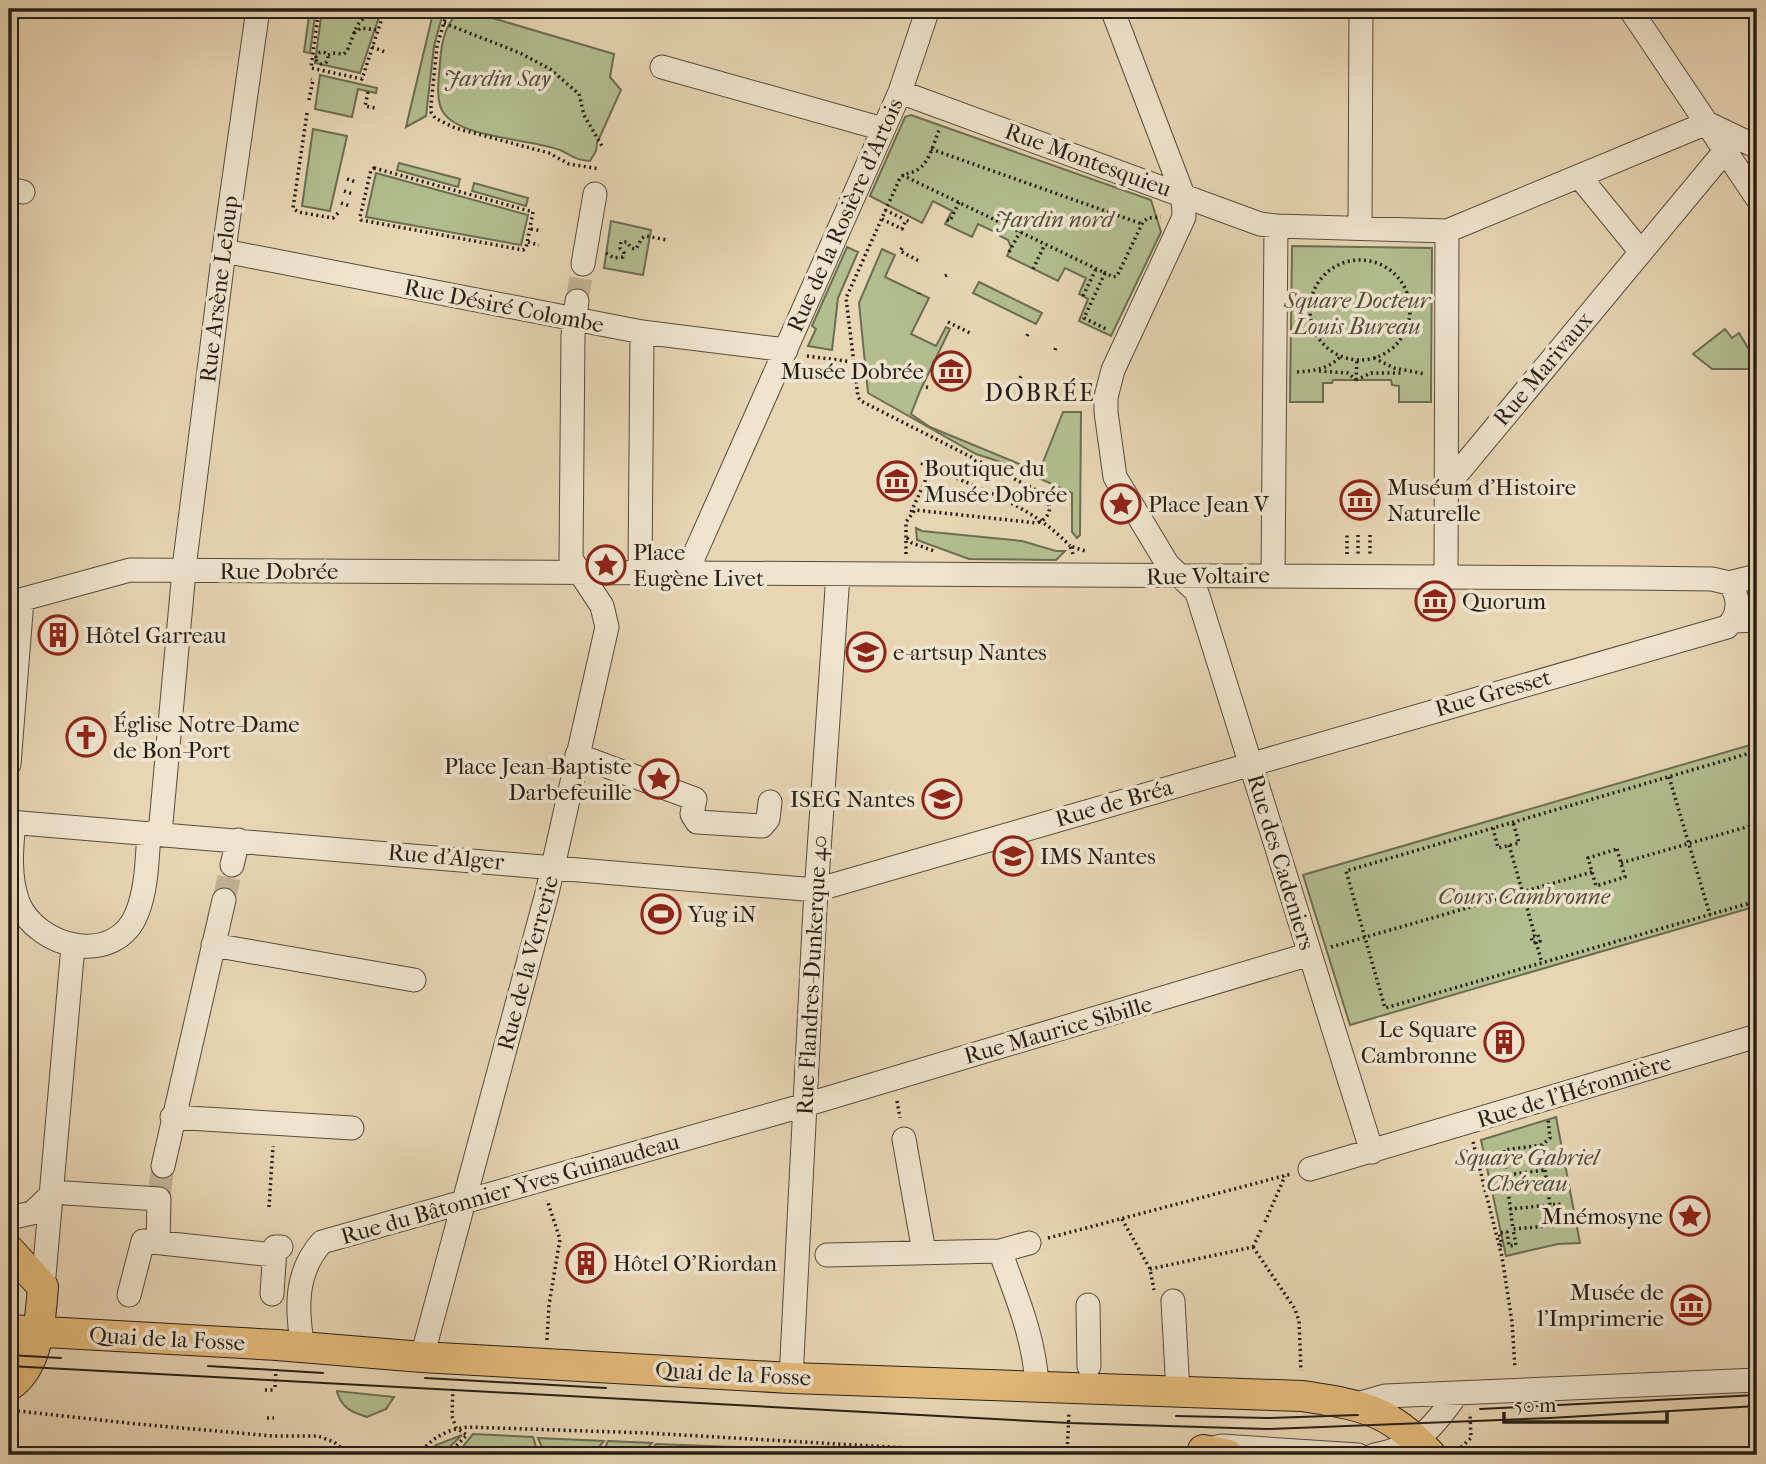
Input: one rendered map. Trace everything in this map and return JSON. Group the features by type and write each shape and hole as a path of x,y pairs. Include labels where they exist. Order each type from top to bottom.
{"main road":[{"path":"9,1250 43,1287 38,1332 27,1366 18,1380 9,1386"},
{"name":"Quai de la Fosse","path":"9,1330 303,1347 422,1357 791,1377 1279,1394 1353,1405"},
{"path":"1353,1405 1388,1418 1424,1447"}],"street":[{"name":"Rue Arsène Leloup","path":"73,946 94,946 110,940 121,934 130,924 137,914 155,834 183,570 258,9"},
{"name":"Rue de la Rosière d'Artois","path":"694,573 693,558 795,353 900,92 928,9"},
{"path":"1112,9 1183,195 1184,217 1113,370 1106,397 1112,453 1115,477 1160,552 1182,577"},
{"path":"1360,228 1361,9"},
{"path":"1630,9 1757,198"},
{"path":"662,67 883,129"},
{"name":"Rue Montesquieu","path":"900,92 1260,224 1447,231"},
{"path":"1446,577 1447,231 1707,123 1757,147"},
{"name":"Rue Marivaux","path":"1446,487 1725,151"},
{"path":"1579,176 1641,251"},
{"path":"583,264 595,194"},
{"path":"1273,575 1276,226"},
{"name":"Rue Désiré Colombe","path":"224,251 576,310 642,332 795,353"},
{"path":"576,310 571,559 578,573 649,573 642,332"},
{"name":"Rue Dobrée","path":"15,602 130,570 578,573"},
{"name":"Rue de la Verrerie","path":"422,1357 553,866 607,625 602,606 591,587 578,573"},
{"name":"Rue Voltaire","path":"649,573 1712,579 1729,583 1757,576"},
{"name":"Rue Flandres-Dunkerque 40","path":"791,1377 812,1256 806,1105 816,890 838,573"},
{"name":"Rue des Cadeniers","path":"1182,577 1198,596 1251,763 1318,951 1372,1152"},
{"path":"1729,583 1735,590 1737,600 1734,621"},
{"path":"9,764 15,602"},
{"name":"Rue Gresset","path":"1251,763 1721,628 1734,621 1757,620"},
{"path":"577,755 695,799 693,818 697,821 763,826 768,819 770,802"},
{"name":"Rue de Bréa","path":"816,890 1251,763"},
{"path":"11,822 12,877 19,904 39,931 73,946 59,1193 43,1287"},
{"name":"Rue d'Alger","path":"11,822 816,890"},
{"path":"232,865 238,840"},
{"path":"163,1166 172,1116 224,900"},
{"path":"213,945 414,980"},
{"name":"Rue Maurice Sibille","path":"806,1105 1318,951"},
{"name":"Rue de l'Héronnière","path":"1310,1169 1757,1036"},
{"name":"Rue du Bâtonnier Yves Guinaudeau","path":"303,1347 298,1322 301,1280 310,1255 322,1242 806,1105"},
{"path":"172,1116 352,1128"},
{"path":"904,1139 924,1252"},
{"path":"9,1218 32,1213 59,1193 159,1199 158,1242"},
{"path":"129,1295 143,1241 279,1251 272,1294"},
{"path":"812,1256 1000,1251 1029,1243"},
{"path":"1000,1251 1032,1344 1037,1386"},
{"path":"1173,1301 1178,1392"},
{"path":"1088,1305 1089,1366"},
{"name":"Quai de la Fosse","path":"1353,1405 1385,1396 1462,1395 1757,1380"},
{"path":"1374,1455 1401,1448 1424,1447 1438,1421 1462,1395"},
{"path":"1216,1453 1222,1446 1358,1455"}],"path":[{"path":"319,9 311,68 362,79 383,15 378,11 365,9"},
{"path":"448,9 438,46 431,105 435,118 455,128 549,153 569,164 600,169"},
{"path":"328,55 344,54 349,49 360,20 378,11"},
{"path":"444,23 520,53 550,69 579,94 584,115 603,148"},
{"path":"351,38 360,28 378,30"},
{"path":"372,47 385,51"},
{"path":"317,62 315,57 318,52 328,55"},
{"path":"303,62 324,64 328,55"},
{"path":"309,100 311,79"},
{"path":"368,92 365,106 375,108"},
{"path":"307,113 293,207 296,211 335,218 338,213"},
{"path":"907,520 915,510 923,510 1037,523 1043,521 1050,509 1043,494 860,400 846,298 902,175 918,170 929,156 941,125"},
{"path":"932,149 1142,224"},
{"path":"389,172 391,165"},
{"path":"372,169 389,172 532,211 534,215 524,250 362,221 360,217 372,169"},
{"path":"902,175 1113,277 1116,276 1142,224 1148,218 1157,217"},
{"path":"347,179 356,182"},
{"path":"464,192 466,186"},
{"path":"344,191 353,194"},
{"path":"947,220 950,221 959,202"},
{"path":"341,203 350,206"},
{"path":"885,210 904,219"},
{"path":"311,220 312,214"},
{"path":"881,219 902,229 906,220 910,222"},
{"path":"531,229 542,231"},
{"path":"1009,252 1020,232"},
{"path":"606,253 614,258 623,257 621,242 627,242 631,248 636,249 646,236 667,240"},
{"path":"528,242 539,244"},
{"path":"1032,269 1045,244"},
{"path":"859,247 867,250"},
{"path":"902,248 900,251 921,262"},
{"path":"1346,262 1374,262 1396,275 1404,285 1410,310 1404,335 1386,353 1374,358 1357,360 1328,349 1318,337 1312,323 1312,300 1321,280 1332,269 1346,262"},
{"path":"1083,296 1097,269"},
{"path":"1103,272 1105,274 1084,318 1112,332"},
{"path":"948,322 972,334"},
{"path":"795,353 853,362"},
{"path":"1311,371 1334,363 1341,356"},
{"path":"1374,358 1394,369 1409,373"},
{"path":"1356,380 1357,360"},
{"path":"1274,370 1348,373 1356,380"},
{"path":"1356,380 1371,373 1446,374"},
{"path":"920,463 1027,511 1043,521 1070,546"},
{"path":"906,553 907,520 931,468"},
{"path":"1347,535 1347,552"},
{"path":"1358,535 1359,554"},
{"path":"1370,535 1370,554"},
{"path":"1757,751 1346,871 1385,1007 1757,901"},
{"path":"1669,777 1710,915"},
{"path":"1493,828 1498,848 1519,843 1513,822"},
{"path":"1621,863 1757,824"},
{"path":"1509,845 1535,936 1538,935 1540,941 1536,942 1542,962"},
{"path":"1617,849 1621,863 1625,877 1596,886 1588,858 1617,849"},
{"path":"1318,951 1592,872"},
{"path":"1500,1246 1499,1233 1507,1232 1509,1246 1516,1245 1504,1150 1542,1145 1550,1138 1546,1099"},
{"path":"1468,1123 1500,1246 1514,1348"},
{"path":"1542,1145 1550,1205"},
{"path":"269,1207 273,1152"},
{"path":"1506,1175 1545,1170"},
{"path":"1029,1243 1285,1176 1265,1222"},
{"path":"1510,1209 1559,1204 1560,1225 1513,1229"},
{"path":"545,1363 549,1305 560,1239 550,1208"},
{"path":"1122,1219 1150,1269 1253,1247"},
{"path":"1253,1247 1262,1228"},
{"path":"1253,1247 1295,1309 1299,1321 1300,1360"},
{"path":"265,1390 275,1389 276,1364"},
{"path":"1453,1455 1471,1438 1462,1395"},
{"path":"9,1410 137,1424 318,1436 334,1442 350,1455"},
{"path":"267,1418 274,1418"},
{"path":"419,1455 425,1446 439,1436 456,1428 468,1427 647,1433 1029,1455"},
{"path":"451,1455 467,1434"}],"green space":[{"path":"310,9 316,9 310,53 304,52"},
{"path":"322,9 356,9 379,17 360,73 315,63"},
{"path":"434,9 444,9 434,46 426,116 406,127"},
{"name":"Jardin Say","path":"458,9 614,54 610,77 621,90 590,161 548,146 480,133 451,121 443,112 438,95 441,48 451,21 461,10"},
{"path":"320,75 377,88 376,93 358,89 352,117 315,109"},
{"name":"Jardin nord","path":"911,115 1151,200 1161,232 1111,336 1079,321 1088,299 1079,294 1086,278 1065,268 1058,281 1007,256 1011,247 1008,240 1000,236 1001,232 997,233 978,224 972,237 945,224 952,211 933,201 922,223 870,196 905,117"},
{"path":"313,129 347,136 330,211 302,206"},
{"path":"399,163 460,179 458,187 397,170"},
{"path":"376,173 528,215 521,245 366,217"},
{"path":"474,183 528,198 526,206 472,191"},
{"path":"611,221 651,230 643,275 604,268"},
{"name":"Square Docteur Louis Bureau","path":"1292,246 1432,248 1431,402 1399,402 1399,386 1392,385 1391,380 1333,380 1332,383 1323,383 1323,402 1290,402"},
{"path":"847,247 858,252 838,298 832,350 808,346 816,329 812,326"},
{"path":"882,249 895,255 885,277 929,298 911,334 936,346 946,327 950,329 911,414 930,427 1039,472 1063,412 1081,412 1080,535 1077,538 1072,532 1072,493 1007,464 976,454 868,393 859,303"},
{"path":"979,282 1042,313 1036,324 973,293"},
{"path":"1725,329 1732,338 1739,333 1757,363 1757,369 1712,369 1693,354"},
{"path":"916,528 922,531 1022,541 1065,551 1056,560 969,559 917,540"},
{"name":"Cours Cambronne","path":"1757,743 1757,906 1350,1025 1303,875"},
{"name":"Square Gabriel Chéreau","path":"1556,1117 1580,1243 1558,1244 1506,1256 1481,1140"},
{"path":"337,1391 394,1397 386,1409 367,1417 348,1409"},
{"path":"473,1434 533,1437 538,1453 456,1455"},
{"path":"462,1435 441,1455 424,1455 436,1445"},
{"path":"538,1438 604,1441 594,1453 544,1452"},
{"path":"608,1441 652,1443 644,1452 602,1454"},
{"path":"656,1444 734,1447 735,1455 652,1454 650,1452"},
{"path":"739,1447 836,1453 740,1455"}],"tunnel":[{"path":"577,301 583,264"},
{"path":"224,900 232,865"},
{"path":"159,1195 163,1166"}],"tram line":[{"path":"9,1355 61,1358"},
{"path":"9,1366 1069,1423 1267,1429 1550,1418 1757,1406"},
{"path":"208,1366 323,1373"},
{"path":"425,1378 606,1388"},
{"path":"1480,1409 1757,1395"},
{"path":"1176,1416 1268,1418 1358,1415"}],"place":[{"name":"Musée Dobrée","path":"951,371"},
{"name":"Boutique du Musée Dobrée","path":"897,481"},
{"name":"Muséum d'Histoire Naturelle","path":"1360,500"},
{"name":"Place Jean V","path":"1121,504"},
{"name":"Place Eugène Livet","path":"606,565"},
{"name":"Quorum","path":"1435,601"},
{"name":"Hôtel Garreau","path":"58,635"},
{"name":"e-artsup Nantes","path":"866,652"},
{"name":"Église Notre-Dame de Bon-Port","path":"86,737"},
{"name":"Place Jean-Baptiste Darbefeuille","path":"659,779"},
{"name":"ISEG Nantes","path":"942,799"},
{"name":"IMS Nantes","path":"1013,856"},
{"name":"Yug iN","path":"661,914"},
{"name":"Le Square Cambronne","path":"1504,1042"},
{"name":"Mnémosyne","path":"1690,1216"},
{"name":"Hôtel O'Riordan","path":"586,1263"},
{"name":"Musée de l'Imprimerie","path":"1691,1305"}],"district":[{"name":"DOBRÉE","path":"1040,393"}]}
